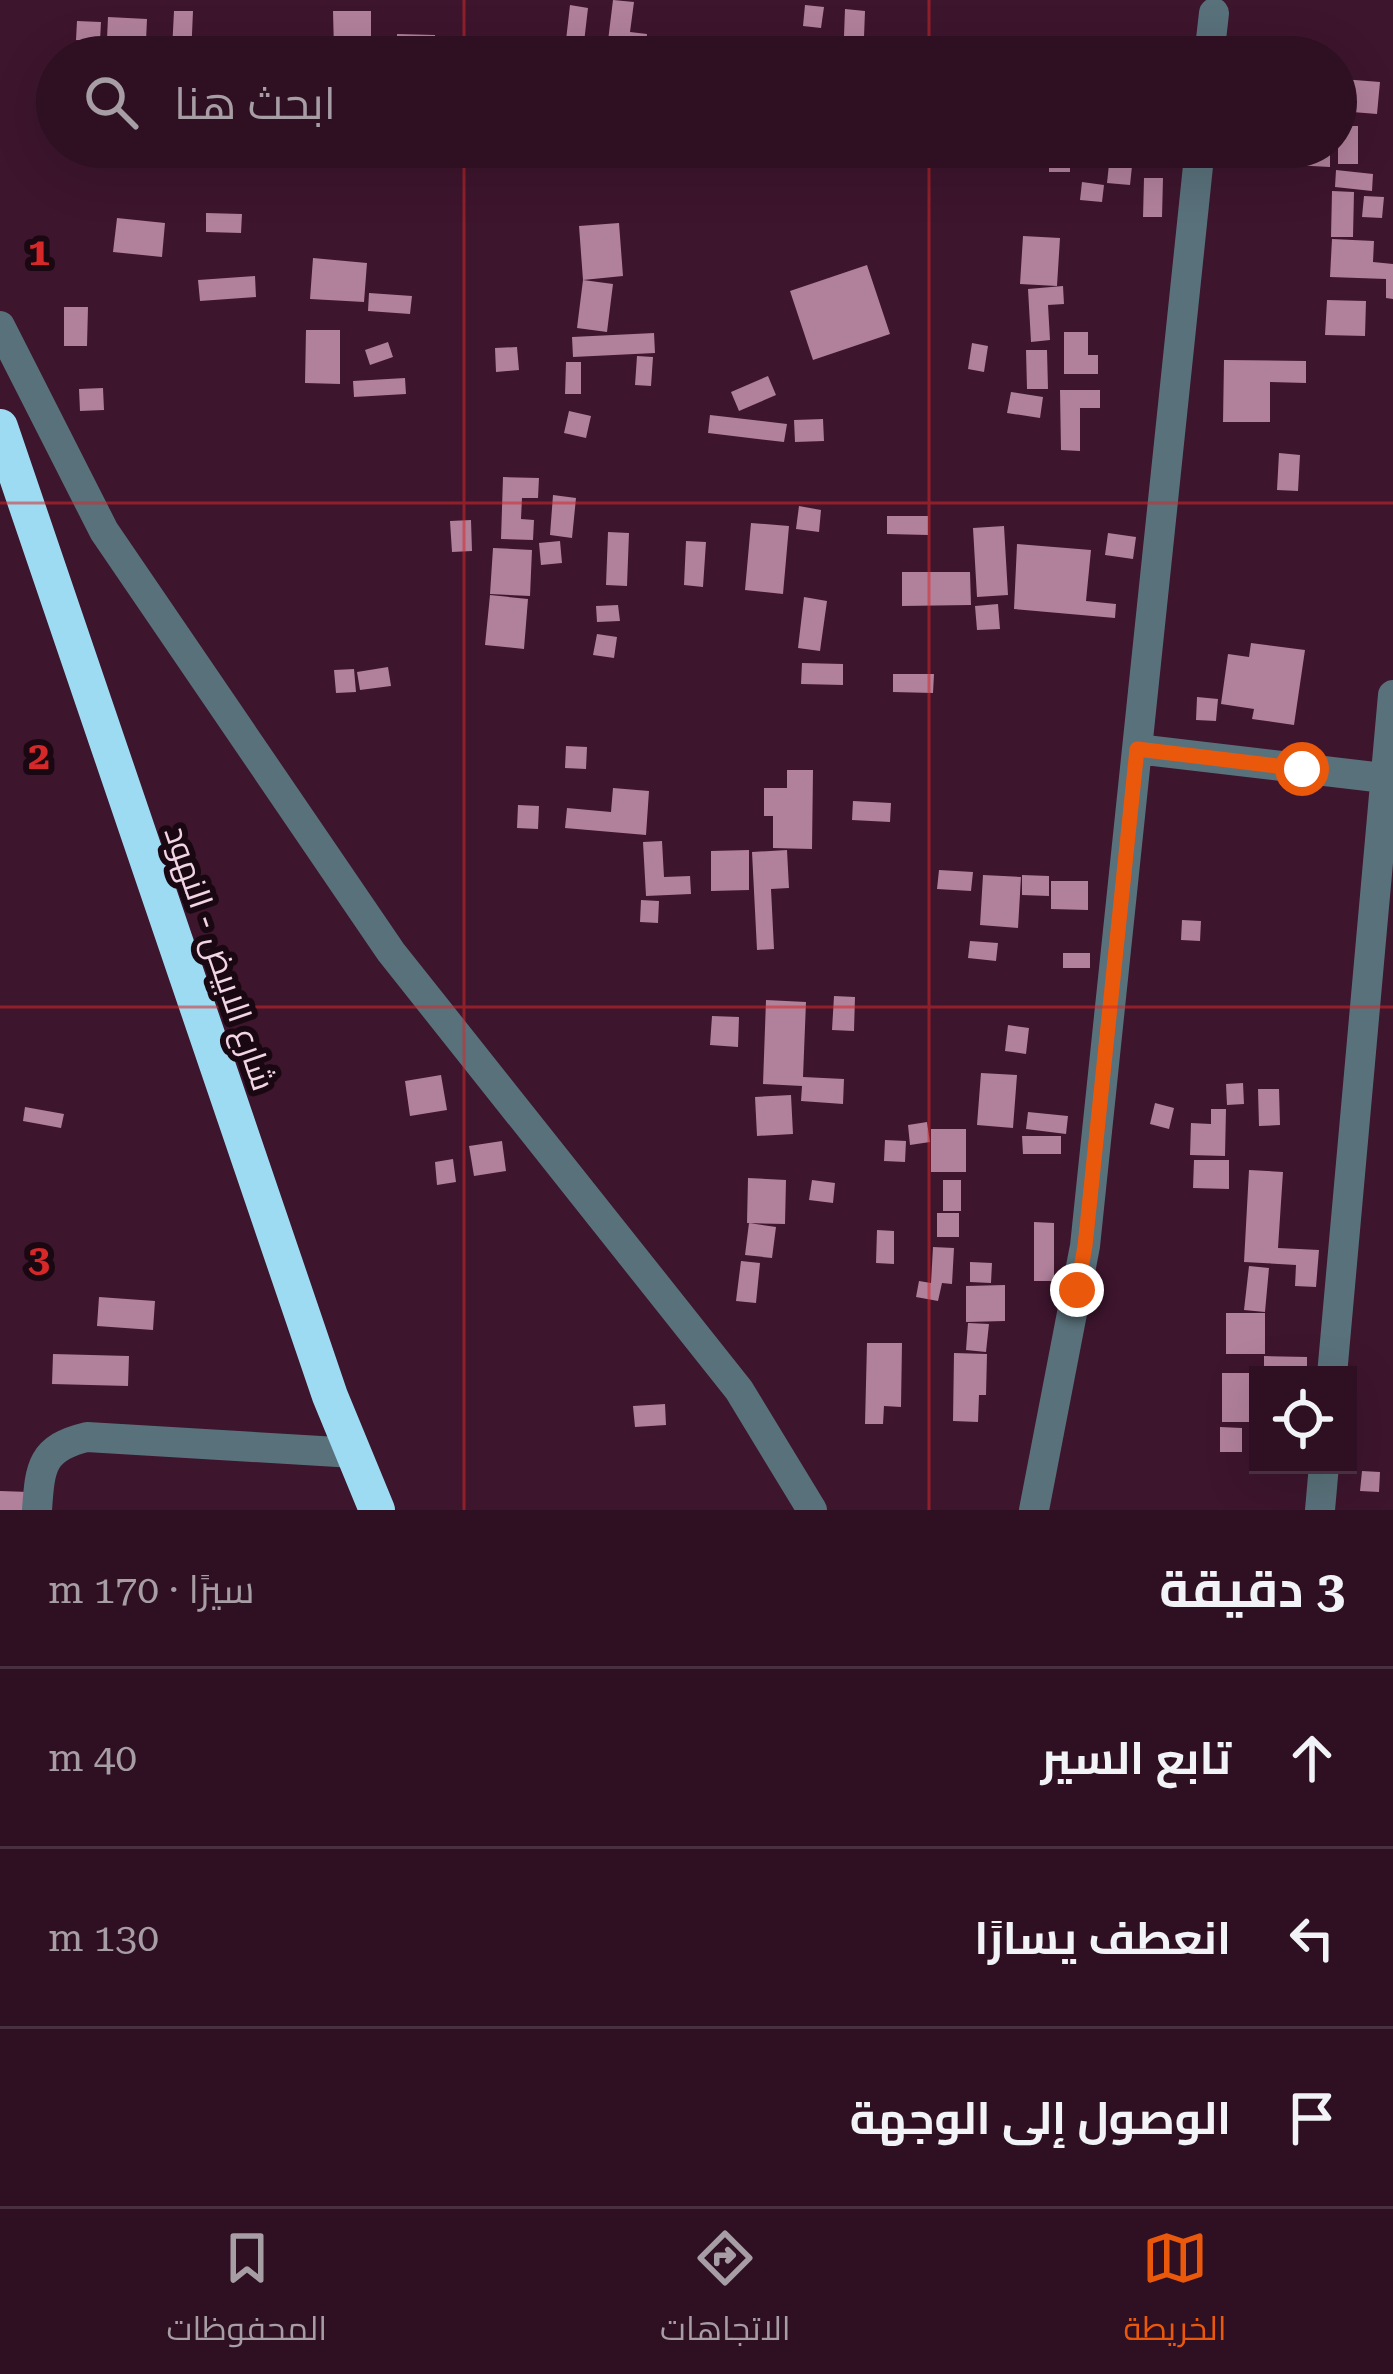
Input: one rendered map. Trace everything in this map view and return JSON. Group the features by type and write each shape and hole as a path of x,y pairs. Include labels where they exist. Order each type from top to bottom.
{"highway":[{"name":"شارع الابيض - النهود","path":"0,427 330,1396 377,1510"}],"street":[{"path":"1212,36 1214,13"},
{"path":"1034,1510 1085,1246 1198,168"},
{"path":"0,326 104,531 339,875 392,952 740,1390 812,1510"},
{"path":"1333,1366 1393,694"},
{"path":"1137,749 1389,779"},
{"path":"37,1510 40,1467 62,1443 88,1437 354,1453"},
{"path":"1320,1510 1323,1474"}],"building":[{"path":"613,0 634,2 630,32 647,36 609,36"},
{"path":"570,5 588,8 585,36 566,36"},
{"path":"805,5 824,7 821,28 803,26"},
{"path":"845,9 865,11 864,36 844,36"},
{"path":"174,11 193,11 192,36 173,36"},
{"path":"333,11 371,11 371,36 334,36"},
{"path":"108,17 147,19 146,36 107,36"},
{"path":"77,21 101,22 100,36 76,36"},
{"path":"1357,80 1380,82 1377,114 1357,112"},
{"path":"1109,168 1132,168 1130,185 1107,183"},
{"path":"1336,170 1373,174 1372,191 1335,187"},
{"path":"1144,178 1163,178 1162,217 1143,217"},
{"path":"1082,182 1104,185 1102,202 1080,200"},
{"path":"1332,191 1354,192 1353,237 1331,237"},
{"path":"1364,196 1384,197 1382,218 1362,217"},
{"path":"206,213 242,214 241,233 206,232"},
{"path":"117,218 165,223 162,257 113,252"},
{"path":"619,223 623,276 583,280 579,226"},
{"path":"1023,236 1060,238 1057,286 1020,284"},
{"path":"1332,239 1374,241 1373,262 1393,264 1393,299 1386,298 1386,279 1330,277"},
{"path":"313,258 367,263 364,302 310,299"},
{"path":"867,265 890,334 813,360 790,291"},
{"path":"255,276 256,297 200,301 198,280"},
{"path":"583,280 613,284 607,332 577,328"},
{"path":"1063,286 1064,304 1048,305 1050,340 1031,342 1028,289"},
{"path":"369,293 412,296 410,314 368,311"},
{"path":"1327,300 1366,301 1365,336 1325,335"},
{"path":"64,307 88,307 87,346 64,346"},
{"path":"306,330 340,330 340,384 305,383"},
{"path":"1064,332 1088,332 1088,355 1098,355 1098,374 1064,374"},
{"path":"654,333 655,353 573,357 572,337"},
{"path":"388,342 393,357 370,365 365,350"},
{"path":"972,343 988,346 984,372 968,369"},
{"path":"517,347 519,370 496,372 495,348"},
{"path":"1026,350 1047,350 1048,389 1027,389"},
{"path":"637,356 653,357 651,386 635,385"},
{"path":"1224,360 1306,361 1306,383 1270,382 1270,422 1223,422"},
{"path":"566,362 581,362 581,394 565,394"},
{"path":"768,376 776,395 739,411 731,392"},
{"path":"405,378 406,394 354,397 353,381"},
{"path":"103,388 104,410 80,411 79,389"},
{"path":"1060,390 1100,390 1100,408 1080,408 1080,451 1061,450"},
{"path":"1011,392 1043,397 1040,418 1007,413"},
{"path":"569,411 591,416 586,438 564,433"},
{"path":"710,415 787,424 784,442 708,433"},
{"path":"823,419 824,441 795,442 794,420"},
{"path":"1279,453 1300,455 1298,491 1277,490"},
{"path":"503,477 539,478 538,498 522,498 521,519 534,520 533,540 501,539"},
{"path":"553,495 576,498 572,538 550,535"},
{"path":"799,506 821,510 819,532 796,529"},
{"path":"887,516 928,516 928,535 887,534"},
{"path":"471,520 472,551 452,552 450,521"},
{"path":"751,523 789,526 783,594 745,590"},
{"path":"1004,526 1008,595 977,597 973,528"},
{"path":"608,532 629,533 627,586 606,585"},
{"path":"1108,533 1136,537 1133,559 1105,555"},
{"path":"560,541 562,563 541,565 539,543"},
{"path":"686,541 706,542 703,587 684,585"},
{"path":"1017,544 1091,550 1086,601 1116,604 1115,618 1014,609"},
{"path":"493,548 532,550 530,596 490,594"},
{"path":"902,572 970,572 971,605 902,606"},
{"path":"490,595 528,599 524,649 485,645"},
{"path":"804,597 827,601 820,651 798,648"},
{"path":"998,604 1000,629 977,630 975,606"},
{"path":"618,605 620,621 597,622 596,606"},
{"path":"597,634 617,637 614,658 593,655"},
{"path":"1251,643 1305,650 1294,725 1252,719 1254,709 1221,704 1228,654 1249,657"},
{"path":"802,663 843,664 843,685 801,684"},
{"path":"388,667 391,686 360,690 357,672"},
{"path":"354,669 356,692 336,693 334,670"},
{"path":"893,674 934,674 933,693 893,692"},
{"path":"1197,697 1218,699 1216,721 1196,720"},
{"path":"566,746 587,747 586,769 565,768"},
{"path":"787,770 813,770 812,849 773,848 773,816 764,816 764,788 787,788"},
{"path":"613,788 649,791 646,835 565,828 567,808 611,812"},
{"path":"853,801 891,803 890,822 852,820"},
{"path":"518,805 539,806 538,829 517,828"},
{"path":"662,841 664,877 690,876 691,894 646,896 643,842"},
{"path":"749,850 749,890 711,891 711,851"},
{"path":"787,850 789,888 771,889 774,949 757,950 752,852"},
{"path":"939,870 973,872 971,891 937,889"},
{"path":"983,875 1021,877 1018,928 980,925"},
{"path":"1022,875 1049,876 1049,896 1022,895"},
{"path":"1051,881 1088,881 1088,910 1051,909"},
{"path":"641,900 659,901 658,923 640,922"},
{"path":"1182,920 1201,921 1200,941 1181,940"},
{"path":"970,941 998,943 996,961 968,958"},
{"path":"1063,953 1090,953 1090,968 1063,968"},
{"path":"834,996 855,997 854,1031 832,1030"},
{"path":"766,1000 806,1002 803,1077 844,1079 843,1104 801,1101 802,1086 763,1084"},
{"path":"712,1016 739,1017 738,1047 710,1045"},
{"path":"1008,1025 1029,1028 1026,1054 1005,1051"},
{"path":"981,1073 1017,1075 1013,1128 977,1125"},
{"path":"441,1075 447,1110 410,1116 405,1081"},
{"path":"1243,1083 1244,1104 1227,1105 1226,1084"},
{"path":"1258,1089 1279,1089 1280,1125 1259,1126"},
{"path":"791,1095 793,1134 757,1136 755,1097"},
{"path":"1155,1103 1174,1108 1169,1129 1150,1124"},
{"path":"25,1107 64,1114 61,1128 23,1121"},
{"path":"1211,1109 1226,1109 1225,1156 1190,1155 1191,1123 1211,1124"},
{"path":"1028,1112 1068,1116 1066,1134 1026,1129"},
{"path":"927,1122 930,1142 910,1145 908,1125"},
{"path":"931,1129 966,1129 966,1172 931,1172"},
{"path":"1022,1136 1061,1136 1061,1154 1023,1154"},
{"path":"885,1140 906,1141 905,1162 884,1161"},
{"path":"502,1141 506,1171 474,1176 469,1146"},
{"path":"453,1159 456,1182 437,1185 435,1162"},
{"path":"1194,1160 1229,1160 1229,1189 1193,1188"},
{"path":"1249,1170 1283,1172 1278,1248 1319,1250 1316,1287 1295,1286 1296,1265 1244,1262"},
{"path":"748,1178 786,1180 785,1224 747,1223"},
{"path":"812,1180 835,1183 833,1203 809,1200"},
{"path":"943,1180 961,1180 961,1211 943,1211"},
{"path":"937,1213 959,1213 959,1237 937,1237"},
{"path":"1034,1222 1054,1223 1054,1281 1034,1281"},
{"path":"749,1223 776,1227 772,1258 745,1255"},
{"path":"877,1230 894,1231 894,1264 876,1263"},
{"path":"933,1247 954,1248 952,1284 942,1283 938,1301 916,1297 919,1281 931,1283"},
{"path":"741,1261 760,1263 756,1303 736,1301"},
{"path":"970,1262 992,1263 991,1283 970,1282"},
{"path":"1249,1266 1269,1268 1265,1312 1244,1310"},
{"path":"1005,1285 1005,1321 966,1322 966,1286"},
{"path":"99,1297 155,1301 153,1330 97,1326"},
{"path":"1226,1313 1265,1313 1265,1354 1226,1354"},
{"path":"968,1323 989,1324 986,1352 966,1350"},
{"path":"867,1343 902,1343 901,1407 884,1406 883,1424 865,1424"},
{"path":"954,1353 987,1354 986,1395 979,1395 978,1422 953,1421"},
{"path":"53,1354 129,1356 128,1386 52,1384"},
{"path":"1264,1356 1307,1357 1307,1366 1264,1366"},
{"path":"1222,1373 1249,1373 1249,1422 1222,1422"},
{"path":"665,1404 666,1425 635,1427 633,1406"},
{"path":"1220,1427 1242,1428 1242,1452 1220,1452"},
{"path":"1362,1471 1380,1472 1379,1492 1360,1491"},
{"path":"0,1491 30,1492 29,1510 0,1510"}],"route":[{"path":"1077,1290 1137,749 1302,769"}]}
